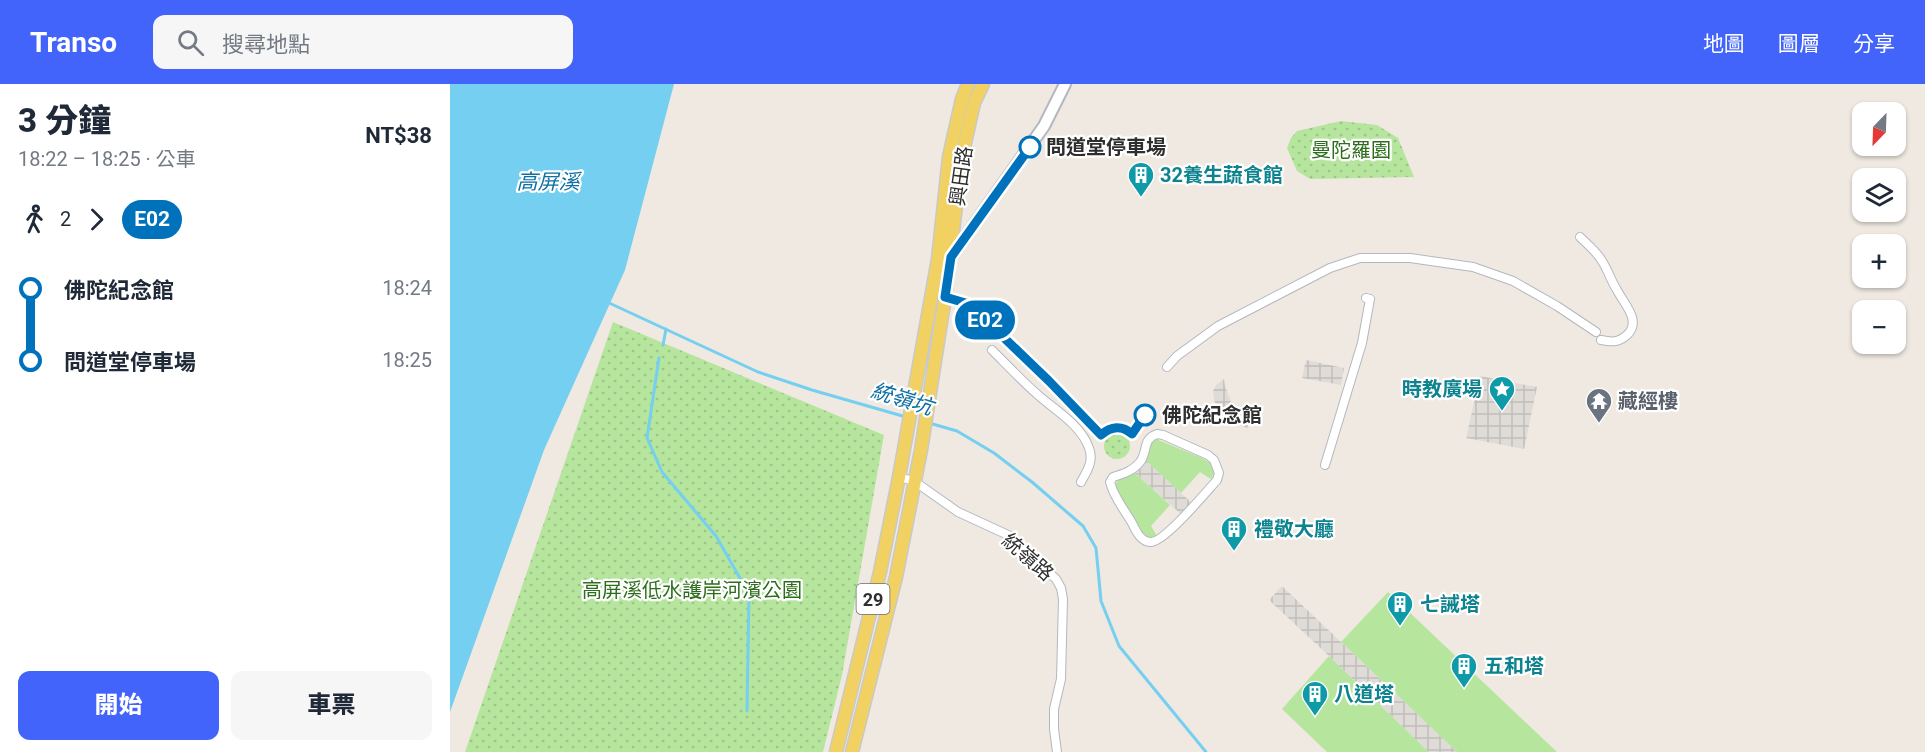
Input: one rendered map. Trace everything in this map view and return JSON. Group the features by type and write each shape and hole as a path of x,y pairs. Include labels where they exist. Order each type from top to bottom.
{"main road":[{"name":"興田路","path":"899,477 938,259 949,157 962,99 968,84"},
{"name":"興田路","path":"914,481 921,450 951,257 962,156 974,103 983,84"},
{"name":"29","path":"836,752 880,573 899,477"},
{"name":"29","path":"852,752 896,578 914,481"}],"street":[{"path":"938,259 951,257 1044,126 1065,84"},
{"path":"1580,237 1602,261 1632,316 1634,324 1623,339 1611,342 1601,340"},
{"path":"1167,367 1177,356 1218,326 1330,268 1360,258 1410,258 1473,267 1514,281 1596,332"},
{"path":"1325,465 1362,343 1370,299 1366,298"},
{"path":"992,350 1037,394 1079,430 1089,447 1090,455 1090,464 1081,482"},
{"path":"1163,435 1208,455 1217,465 1219,472 1216,480 1194,505 1163,538 1157,542 1147,542 1137,534 1118,502 1111,479 1139,464 1150,436 1163,435"},
{"name":"統嶺路","path":"899,477 914,481 958,512 1008,535 1056,579 1063,599 1061,679 1054,710 1057,752"}],"green space":[{"name":"曼陀羅園","path":"1341,121 1377,125 1398,138 1414,177 1310,179 1297,171 1287,148 1297,131"},
{"name":"高屏溪低水護岸河濱公園","path":"613,322 884,435 842,675 823,752 465,752"},
{"path":"1117,433 1126,437 1130,446 1126,455 1117,459 1108,455 1104,446 1108,437"},
{"path":"1156,439 1210,463 1214,473 1211,479 1200,472 1181,493 1145,460 1152,441"},
{"path":"1134,472 1170,505 1151,526 1157,536 1155,537 1141,533 1115,486 1120,479"},
{"path":"1388,592 1557,752 1457,752 1341,642"},
{"path":"1329,656 1429,752 1327,752 1282,709"}],"shaded area":[{"path":"1306,360 1344,368 1341,385 1302,378"},
{"name":"時教廣場","path":"1480,376 1537,387 1524,449 1466,438"},
{"path":"1224,379 1237,417 1248,425 1247,429 1226,415 1214,401 1213,391 1216,385"},
{"path":"1145,460 1194,505 1183,516 1134,472"},
{"path":"1282,586 1457,752 1429,752 1269,600"}],"water":[{"name":"高屏溪","path":"450,84 674,84 625,270 544,450 450,712"}],"waterway":[{"name":"統嶺坑","path":"607,302 758,372 906,417"},
{"path":"663,345 666,329"},
{"path":"659,358 647,438 662,472 716,536 749,594 747,711"},
{"name":"統嶺坑","path":"929,423 957,431 994,453 1083,526 1096,548 1101,601 1119,646 1206,752"}],"bus line":[{"name":"E02","path":"1030,147 951,257 945,297 969,304 1101,435 1116,427 1128,430 1132,434 1145,415"}],"place":[{"name":"問道堂停車場","path":"1030,147"},
{"name":"32養生蔬食館","path":"1141,198"},
{"name":"時教廣場","path":"1502,412"},
{"name":"佛陀紀念館","path":"1145,415"},
{"name":"藏經樓","path":"1599,424"},
{"name":"禮敬大廳","path":"1234,552"},
{"name":"七誡塔","path":"1400,627"},
{"name":"五和塔","path":"1464,689"},
{"name":"八道塔","path":"1315,717"}]}
